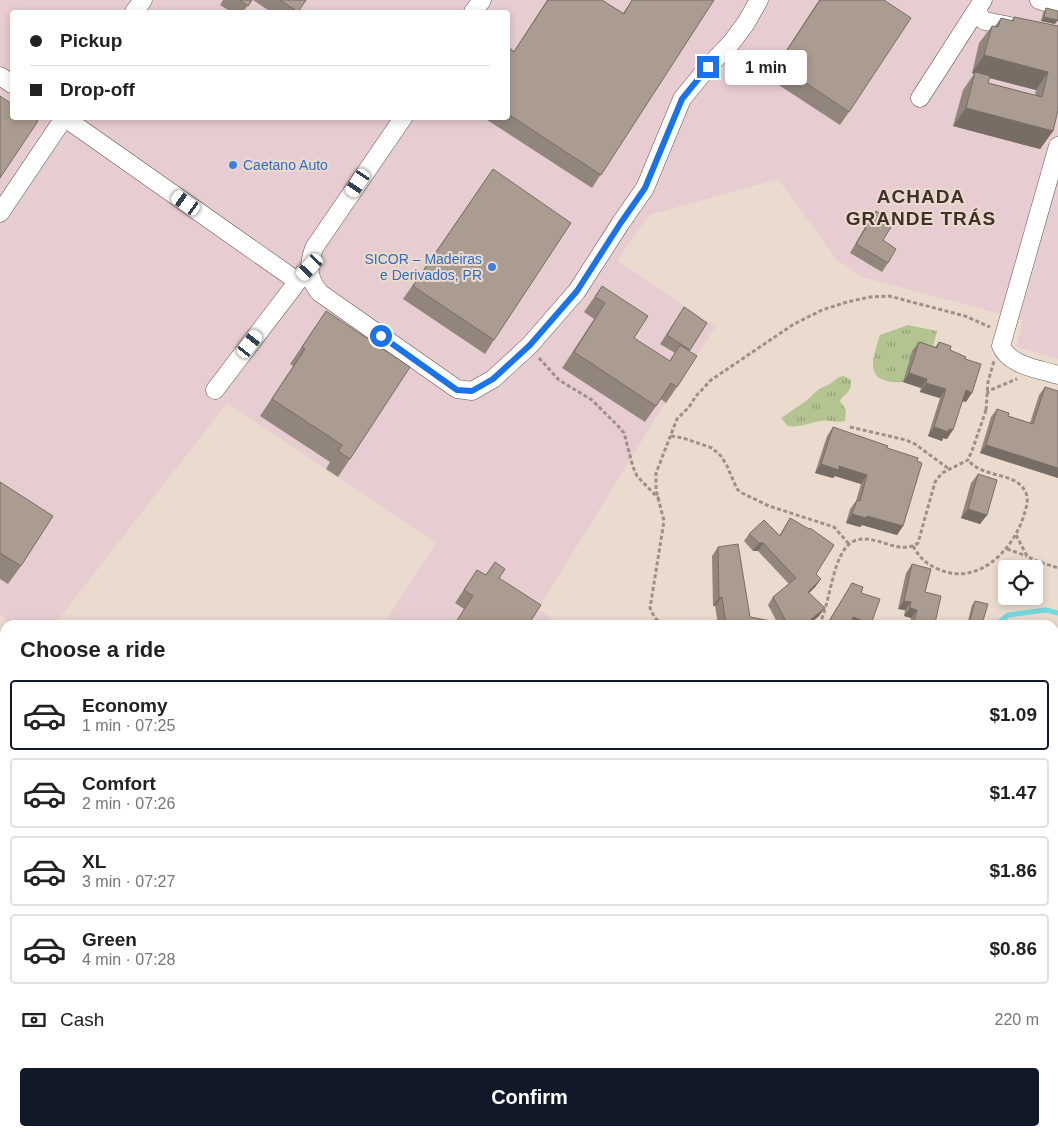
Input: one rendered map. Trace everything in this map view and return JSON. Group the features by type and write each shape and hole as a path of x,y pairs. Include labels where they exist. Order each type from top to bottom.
{"street":[{"path":"401,120 314,248 311,257 310,278 320,293 457,390 472,391 493,379 530,345 577,291 645,188 682,99 708,67 731,43 746,23 759,0"},
{"path":"1039,0 1057,6"},
{"path":"980,5 981,18 984,20 1032,30"},
{"path":"920,98 980,5"},
{"path":"0,213 63,120"},
{"path":"67,120 297,282"},
{"path":"1058,146 1001,346 1005,354 1012,359 1058,375"},
{"path":"215,390 310,267"}],"path":[{"path":"658,620 650,608 664,521 656,490 656,473 677,419 711,380 794,324 822,310 870,297 889,296 965,316 1005,333"},
{"path":"530,345 560,380 592,400 621,429 624,433 632,467 637,476 659,500"},
{"path":"986,410 988,382 995,359"},
{"path":"821,620 829,600 839,556 849,544 860,539 870,539 901,547 913,546 918,542 935,482 942,473 968,460 986,410 988,391 1038,369"},
{"path":"850,427 906,440 915,444 949,469"},
{"path":"671,436 712,448 721,456 737,489 742,493 769,506 834,527 849,544"},
{"path":"913,546 920,559 934,568 946,573 968,574 999,557 1016,535 1027,505 1027,494 1022,486 1006,477 974,467 968,460"},
{"path":"1016,535 1028,556"},
{"path":"1006,549 1058,568"}],"shaded area":[{"path":"0,0 1058,0 1058,359 1016,347 1023,320 862,277 837,260 778,179 649,215 617,261 716,326 651,426 538,609 554,620 386,620 436,543 227,403 58,620 6,620 0,616"}],"green space":[{"path":"908,325 937,331 932,351 912,351 903,382 890,382 882,379 876,375 873,362 880,335"},
{"path":"844,376 851,380 849,390 840,401 846,410 845,421 823,421 800,426 788,426 781,418 806,401 819,389"}],"building":[{"path":"240,0 252,0 248,6"},
{"path":"280,0 306,0 299,10 295,10"},
{"path":"548,0 602,0 624,14 632,0 714,0 601,175 510,115 510,49 514,52"},
{"path":"820,0 884,0 911,18 849,112 778,64"},
{"path":"1046,8 1058,11 1058,20 1044,17"},
{"path":"1014,17 1058,26 1058,110 1053,131 966,108 975,72 990,76 988,83 1042,97 1048,72 984,55 992,26 998,27 1001,18 1013,21"},
{"path":"0,96 10,103 10,120 38,121 0,178"},
{"path":"493,169 571,223 494,340 413,286"},
{"path":"876,211 894,222 883,240 896,249 888,263 856,244"},
{"path":"602,286 648,316 634,338 670,361 680,345 697,356 677,387 671,383 656,406 574,352 605,303 595,297"},
{"path":"684,307 707,323 690,350 667,335"},
{"path":"326,311 410,367 350,459 338,451 342,445 272,399 305,349 302,347"},
{"path":"919,342 937,348 939,342 951,346 950,350 966,357 965,359 981,364 972,393 966,390 953,430 949,429 948,432 934,427 946,389 926,383 927,379 909,373"},
{"path":"1045,387 1058,391 1058,468 986,445 997,409 1009,413 1008,416 1033,424"},
{"path":"833,427 918,458 917,461 922,463 903,526 852,514 857,500 860,501 867,475 839,466 839,470 821,464"},
{"path":"978,474 997,480 987,515 968,509"},
{"path":"0,482 53,516 21,566 0,553"},
{"path":"790,518 810,528 834,545 816,574 821,579 808,592 825,608 810,620 785,620 773,597 796,578 763,543 759,543 749,534 764,520 780,536"},
{"path":"738,544 750,617 766,620 725,620 722,597 719,598 718,547"},
{"path":"495,562 505,569 499,578 541,605 531,620 457,620 473,596 464,590 477,570 486,575"},
{"path":"912,564 931,569 925,592 941,596 936,620 914,620 917,610 910,608 911,602 904,601"},
{"path":"852,583 863,587 861,593 880,599 872,620 861,620 853,617 852,620 830,620"},
{"path":"975,601 988,604 983,620 970,620"}],"waterway":[{"path":"1002,620 1008,615 1046,610 1058,613"}],"place":[{"name":"Caetano Auto","path":"233,165"},
{"name":"SICOR – Madeiras e Derivados, PR","path":"492,267"}],"district":[{"name":"ACHADA GRANDE TRÁS","path":"921,207"}],"route":[{"path":"381,336 457,390 472,391 493,379 554,320 577,291 645,188 682,99 708,67"}]}
